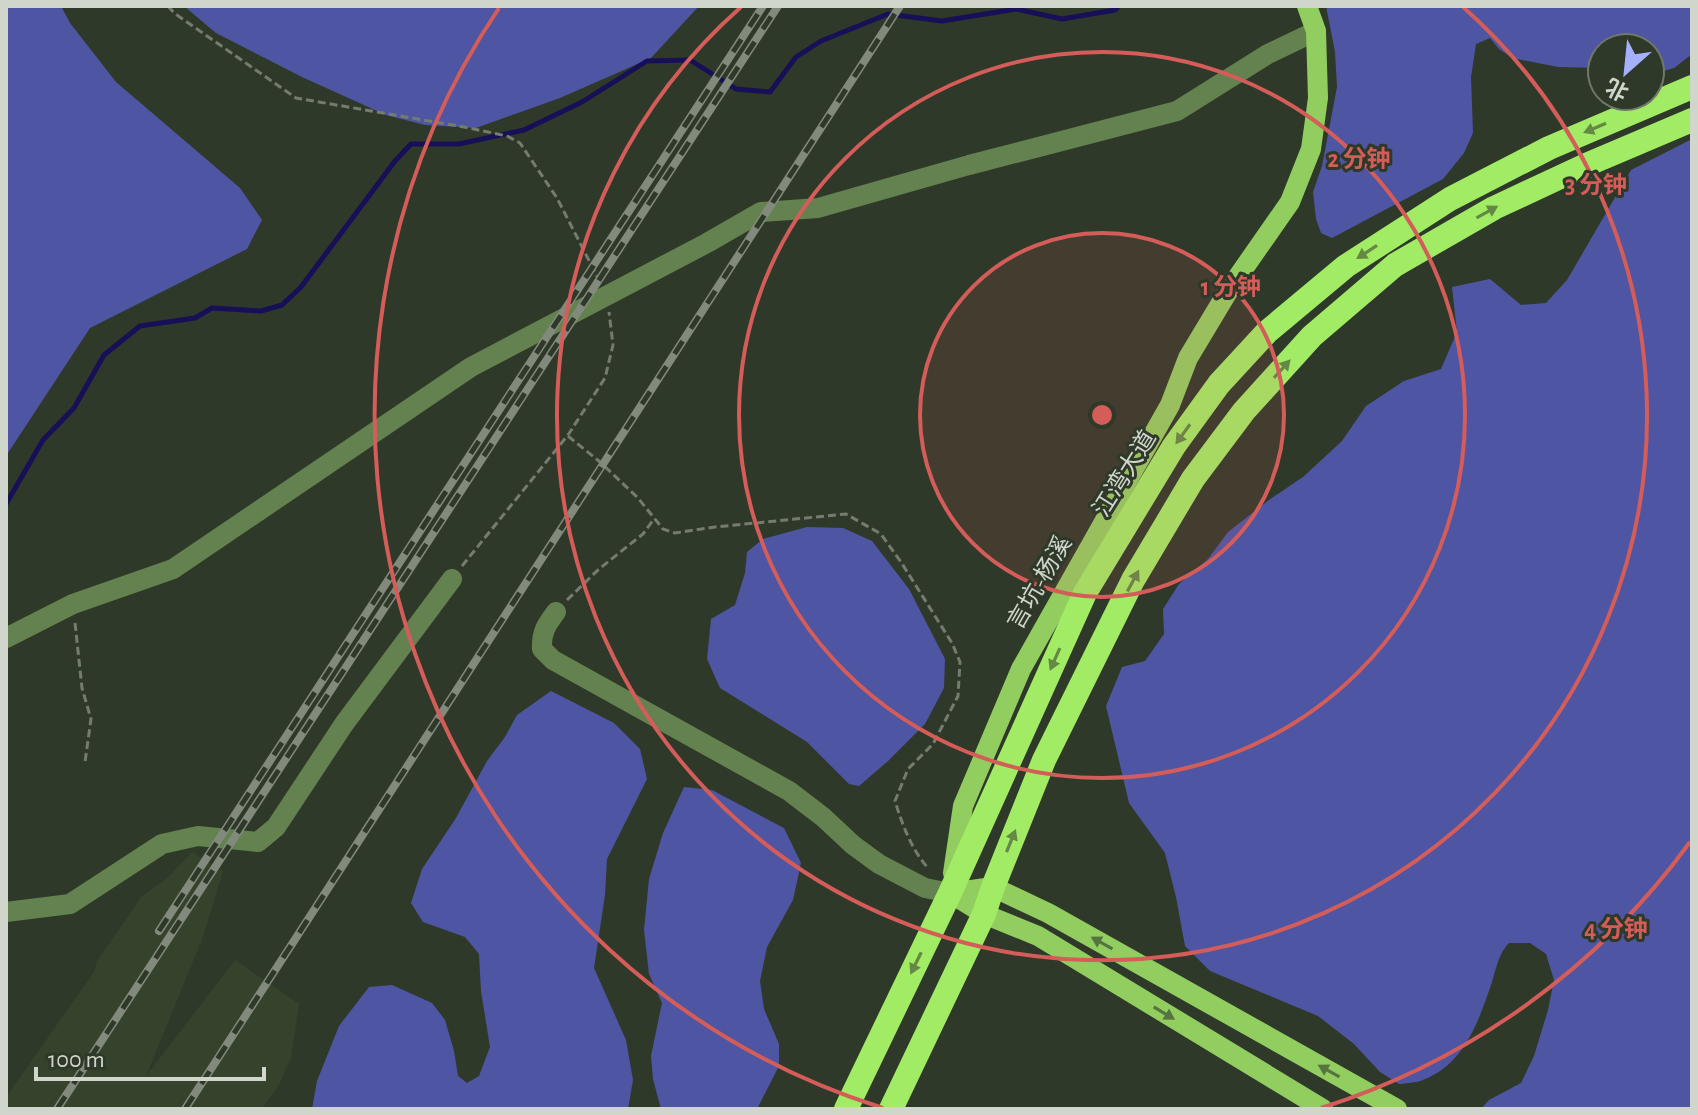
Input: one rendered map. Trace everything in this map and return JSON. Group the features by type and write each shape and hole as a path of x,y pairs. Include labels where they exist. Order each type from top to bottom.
{"highway":[{"name":"江湾大道","path":"846,1109 950,893 1085,593 1174,446 1219,384 1267,332 1346,266 1450,199 1549,148 1692,87"},
{"path":"891,1109 984,914 1044,760 1133,580 1193,479 1253,400 1312,336 1395,265 1494,208 1692,120"}],"main road":[{"name":"言坑-杨溪","path":"950,893 963,806 1021,669 1170,405 1188,358 1230,288 1290,202 1311,149 1318,98 1316,31 1307,6"},
{"path":"950,893 993,887 1048,913 1397,1109"},
{"path":"950,893 984,914 1038,936 1323,1109"}],"street":[{"path":"6,638 73,604 173,569 471,367 761,212 818,208 1177,111 1268,54 1316,31"},
{"path":"6,912 70,904 162,844 198,836 258,842 276,827 344,724 452,579"},
{"path":"556,612 546,625 542,640 542,649 553,660 789,791 879,864 925,888 950,893"}],"path":[{"path":"168,6 296,98 483,131 507,136 520,143 557,198 607,295 613,345 605,378 568,435 452,579"},
{"path":"568,435 638,498 663,529 675,533 846,514 881,534 952,643 960,662 958,696 933,744 908,769 895,801 920,860 930,871"},
{"path":"556,612 599,569 643,534 654,519"},
{"path":"73,604 82,688 91,719 85,762"}],"shaded area":[{"path":"6,6 61,6 70,23 116,82 240,188 262,220 247,249 90,328 6,456"},
{"path":"184,6 699,6 651,58 560,98 476,128 425,125 386,115 216,33"},
{"path":"1326,6 1692,6 1692,54 1666,70 1666,32 1586,32 1586,68 1558,67 1512,58 1490,38 1476,44 1471,77 1473,133 1464,153 1443,179 1332,238 1321,233 1313,192 1322,166 1337,87 1335,52"},
{"path":"1692,139 1692,1109 1481,1109 1489,1100 1521,1083 1534,1056 1554,980 1546,954 1530,943 1509,943 1498,961 1476,1025 1460,1052 1437,1073 1420,1081 1399,1084 1380,1072 1354,1044 1318,1016 1210,971 1185,946 1165,853 1129,803 1106,706 1122,667 1145,661 1164,634 1163,609 1179,584 1208,559 1228,532 1303,477 1342,441 1366,406 1404,381 1441,369 1457,332 1452,287 1490,279 1521,305 1546,303 1567,280 1631,170"},
{"path":"807,527 843,528 872,541 909,589 945,659 944,688 925,724 859,786 849,784 807,742 720,688 707,659 711,619 735,605 745,573 747,552 763,539"},
{"path":"551,691 614,723 640,749 647,779 607,859 594,968 626,1040 633,1080 628,1109 312,1109 317,1081 339,1026 369,987 392,985 432,1003 445,1020 458,1076 467,1083 479,1076 490,1047 479,954 465,937 423,922 411,903 422,869 517,715"},
{"path":"684,787 712,790 784,828 801,863 793,900 767,947 760,981 764,1009 779,1044 779,1066 757,1109 661,1109 653,1079 651,1056 662,1003 649,974 644,930 649,879 663,833"},
{"path":"192,852 223,871 203,937 146,1076 235,960 299,1004 291,1057 280,1083 262,1109 6,1109 6,1097 94,972 97,961 142,896 165,880"}],"waterway":[{"path":"6,504 43,440 74,408 104,355 140,326 195,318 212,308 261,311 282,305 301,287 411,144 459,144 524,130 582,102 647,61 690,60 736,89 770,92 796,57 821,41 888,14 942,21 1016,9 1062,19 1115,10 1119,6"}],"railway":[{"path":"159,931 763,6"},
{"path":"57,1109 778,6"},
{"path":"185,1109 900,6"}]}
